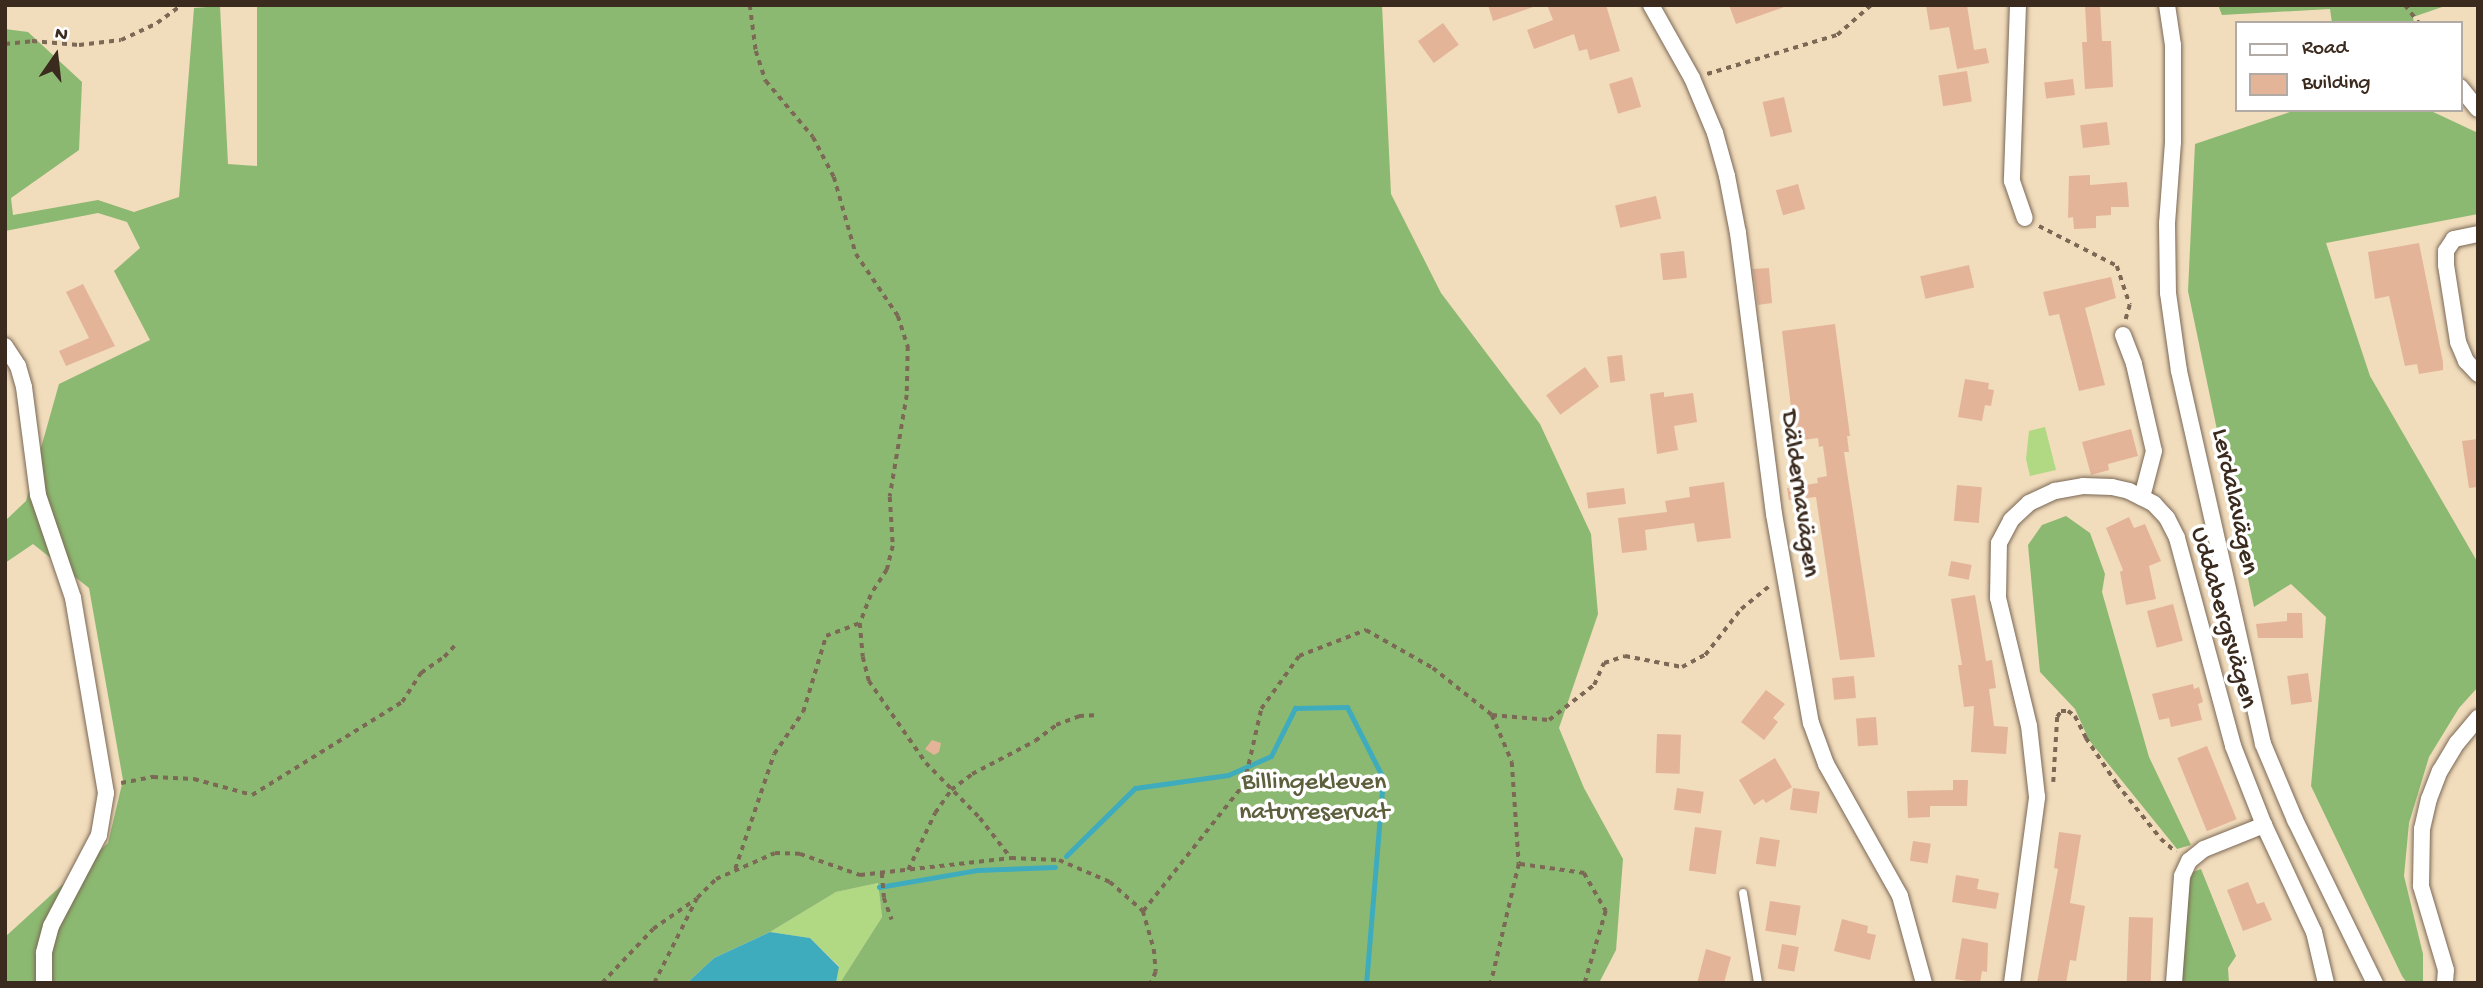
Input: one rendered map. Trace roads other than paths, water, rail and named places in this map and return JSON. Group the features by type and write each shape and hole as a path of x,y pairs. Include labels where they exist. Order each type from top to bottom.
{"street":[{"name":"Däldernavägen","path":"1651,5 1692,78 1715,133 1738,233 1785,574 1811,723 1826,764 1900,896 1924,983"},
{"path":"2018,5 2012,181 2025,218"},
{"name":"Lerdalavägen","path":"2167,5 2173,45 2173,142 2166,223 2168,293 2179,371 2263,744 2295,820 2375,983"},
{"path":"2462,91 2471,107"},
{"path":"2478,234 2454,239 2446,251 2458,342 2466,361 2478,374"},
{"path":"2123,335 2134,364 2154,451 2142,497"},
{"path":"5,345 18,366 24,387 38,495 73,598 105,786 104,816 99,835 51,926 44,953 44,983"},
{"name":"Uddabergsvägen","path":"2012,983 2037,797 2029,726 1998,598 1999,543 2011,520 2029,503 2055,491 2083,486 2112,486 2142,497 2167,518 2177,538 2233,746 2264,825 2314,932 2326,983"},
{"path":"2445,983 2446,970 2421,887 2422,829 2429,799 2441,771 2457,743 2478,718"},
{"path":"2174,983 2182,876 2189,861 2204,849 2264,825"}],"lane":[{"path":"1743,893 1758,983"}],"water":[{"path":"770,932 810,938 839,967 836,983 687,983 714,958"}],"waterway":[{"path":"1066,856 1135,788 1228,775 1271,756 1295,708 1347,707 1383,778 1366,983"},
{"path":"879,887 977,870 1055,867"}],"park label":[{"name":"Billingekleven naturreservat","path":"1314,799"}]}
